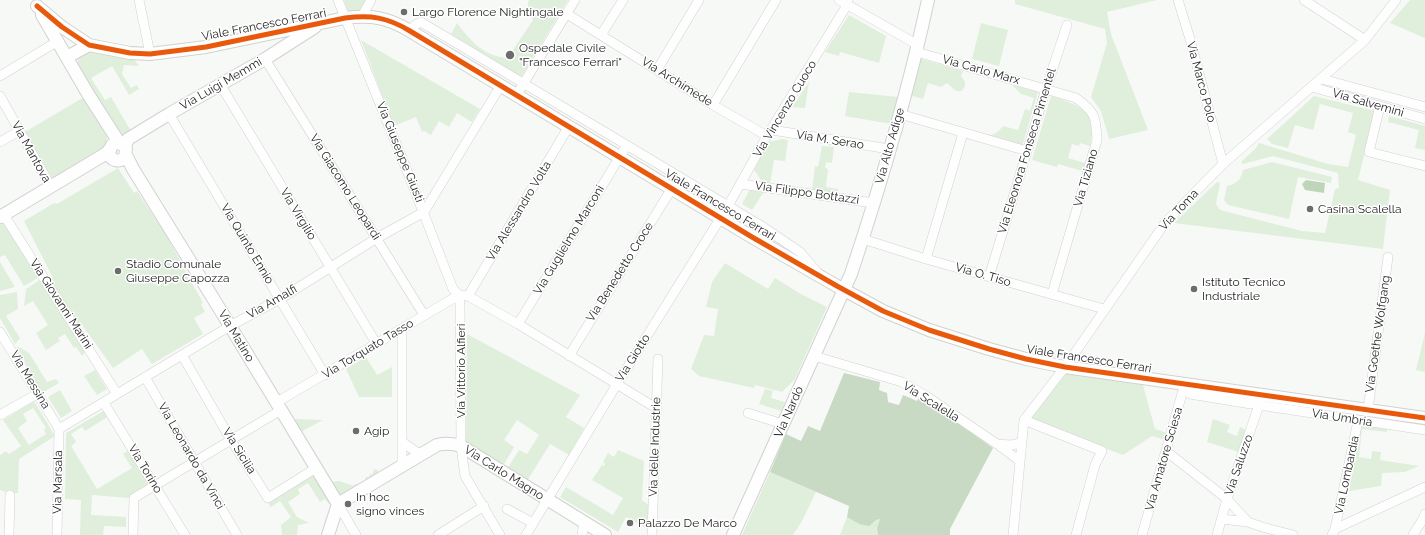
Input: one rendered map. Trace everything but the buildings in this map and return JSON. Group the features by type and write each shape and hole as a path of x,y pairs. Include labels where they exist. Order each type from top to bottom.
{"street":[{"path":"139,0 150,54"},
{"name":"Via Giuseppe Giusti","path":"338,0 424,212 453,289 464,296"},
{"path":"362,16 371,0"},
{"path":"517,94 575,0"},
{"path":"601,35 623,0"},
{"path":"657,70 700,0"},
{"path":"713,105 776,0"},
{"name":"Via Carlo Marx","path":"839,0 848,3 918,48 1046,89"},
{"name":"Via Alto Adige","path":"844,290 863,239 900,114 918,48 928,0"},
{"name":"Via Marco Polo","path":"1178,0 1223,164"},
{"path":"1304,0 1365,40"},
{"name":"Via Toma","path":"1024,420 1065,367 1165,223 1223,164 1365,40 1396,0"},
{"path":"35,3 110,130 117,152"},
{"name":"Viale Francesco Ferrari","path":"35,3 62,27 89,45 130,53 150,54 206,47 345,18 362,16 383,18 410,31 517,94 781,254 883,311 929,330 1026,360 1065,367 1189,384 1259,398 1425,418"},
{"name":"Via Vincenzo Cuoco","path":"720,217 728,206 848,3"},
{"name":"Via Archimede","path":"567,14 713,105 770,133"},
{"name":"Viale Francesco Ferrari","path":"410,31 415,25 421,22 524,83 728,206 800,252 819,275"},
{"name":"Via Luigi Memmi","path":"2,216 92,161 117,152 128,139 265,59 320,24"},
{"name":"Via Eleonora Fonseca Pimentel","path":"989,277 1067,25"},
{"path":"0,76 58,41"},
{"path":"67,56 89,45"},
{"name":"Via Giacomo Leopardi","path":"265,59 424,315"},
{"name":"Via Salvemini","path":"1322,78 1425,107"},
{"name":"Via Virgilio","path":"220,84 376,344"},
{"path":"424,212 501,85"},
{"name":"Via Salvemini","path":"1312,87 1425,119"},
{"name":"Via Tiziano","path":"1046,89 1076,98 1086,106 1093,114 1096,125 1097,140 1052,294"},
{"name":"Via Mantova","path":"0,96 50,187"},
{"path":"1380,106 1369,152 1425,166"},
{"name":"Via Quinto Ennio","path":"169,114 325,375"},
{"path":"900,114 1027,151"},
{"name":"Via Alessandro Volta","path":"464,296 569,126"},
{"path":"0,142 19,131"},
{"name":"Via M. Serao","path":"770,133 889,149"},
{"path":"926,259 963,133"},
{"name":"Via Guglielmo Marconi","path":"518,324 627,145"},
{"name":"Via Matino","path":"117,152 124,163 133,169 338,504"},
{"name":"Via Filippo Bottazzi","path":"741,184 874,203"},
{"name":"Via Benedetto Croce","path":"569,356 672,188"},
{"name":"Via Amalfi","path":"59,429 230,326 280,299 377,238 424,212"},
{"name":"Via Giovanni Marini","path":"2,216 117,394"},
{"name":"Via Giotto","path":"526,535 546,499 616,384 720,217"},
{"name":"Via O. Tiso","path":"863,239 926,259 1104,309"},
{"name":"Via Goethe Wolfgang","path":"1368,410 1388,257"},
{"name":"Via Nardò","path":"733,535 844,290"},
{"path":"464,296 518,324 656,408"},
{"name":"Via Torquato Tasso","path":"133,535 134,498 231,440 325,375 424,315 464,296"},
{"name":"Via Vittorio Alfieri","path":"464,296 460,305 461,446 465,476 500,535"},
{"path":"402,329 402,466"},
{"name":"Via Messina","path":"0,332 4,346 59,429"},
{"name":"Via Sicilia","path":"182,355 231,440 268,498 316,468"},
{"name":"Via Scalella","path":"814,356 902,382 926,396 1020,461"},
{"name":"Via delle Industrie","path":"652,535 658,360"},
{"name":"Via Leonardo da Vinci","path":"145,377 237,535"},
{"name":"Via Amatore Sciesa","path":"1142,535 1166,451 1189,384"},
{"path":"0,415 37,394"},
{"name":"Via Umbria","path":"1259,398 1358,421 1425,430"},
{"name":"Via Saluzzo","path":"1217,535 1259,398"},
{"name":"Via Torino","path":"104,403 185,535"},
{"path":"748,413 783,424"},
{"path":"1013,535 1024,420 1102,452 1095,465 1076,535"},
{"name":"Via Lombardia","path":"1333,532 1358,421"},
{"name":"Via Marsala","path":"57,535 59,429"},
{"path":"402,442 420,455"},
{"name":"Via Carlo Magno","path":"338,504 436,445 446,443 461,446 605,535"},
{"path":"997,444 1011,445 1021,443"},
{"path":"1166,451 1227,499 1248,522"},
{"path":"1333,532 1425,487"},
{"path":"9,535 10,495"},
{"path":"328,535 338,504"},
{"path":"338,504 356,535"},
{"path":"438,535 484,506"},
{"path":"507,509 533,523"},
{"path":"1413,535 1425,514"},
{"path":"0,516 10,518"},
{"path":"1222,518 1248,522 1262,528 1293,535"},
{"path":"582,535 584,522"}],"shaded area":[{"path":"344,0 366,0 360,10 348,12"},
{"path":"529,0 568,0 521,77 451,34 457,23 467,36 478,46 490,54 506,58 533,20 528,10"},
{"path":"1015,0 1157,0 1107,12 1111,34 1148,130 1109,139 1101,111 1091,97 1107,43 1105,29 1015,4"},
{"path":"1410,0 1425,0 1425,38 1390,23"},
{"path":"849,15 886,36 879,63 840,52 839,56 825,52"},
{"path":"981,23 1008,30 999,66 972,59"},
{"path":"361,40 480,109 472,122 457,113 449,127 439,121 431,135 424,131 422,132 416,117 394,126"},
{"path":"88,51 134,59 139,66 124,65 122,74 131,88 137,85 139,89 129,95 112,66 91,78 105,100 111,97 131,131 122,137 77,63 81,54"},
{"path":"921,59 963,71 961,76 965,82 965,86 962,91 955,90 947,83 941,87 928,83 923,99 912,96"},
{"path":"809,82 805,108 792,107"},
{"path":"1012,85 1038,92 1022,147 979,134 995,134 1003,126 1018,130 1025,109 1030,111 1034,98 1021,94"},
{"path":"849,92 898,97 891,124 845,116"},
{"path":"1051,96 1078,107 1089,117 1092,125 1090,146 1080,143 1079,146 1072,144 1068,158 1085,163 1082,171 1058,164 1057,167 1032,160"},
{"path":"1314,96 1375,111 1358,180 1390,190 1383,249 1174,223 1217,182 1220,183 1216,204 1220,210 1302,231 1325,233 1335,189 1339,188 1338,173 1273,156 1243,164 1241,162 1256,148 1259,143 1328,164 1348,167 1356,135 1348,132 1353,113 1320,104 1313,130 1295,125 1288,148 1272,144 1267,139"},
{"path":"84,97 107,136 107,142 104,147 52,178 25,132"},
{"path":"1389,116 1425,126 1425,150 1415,148 1419,130 1388,122"},
{"path":"782,139 788,140 785,161 774,160 770,184 763,183 754,170 769,142"},
{"path":"822,146 834,147 832,163 826,162 825,168 828,169 826,187 838,189 838,193 812,190 815,166 818,167"},
{"path":"1272,162 1332,177 1331,183 1298,177 1289,219 1228,205 1224,200 1227,186 1238,181 1243,170"},
{"name":"Stadio Comunale Giuseppe Capozza","path":"118,168 134,193 137,191 166,235 203,303 201,304 205,312 194,318 203,334 152,364 142,349 113,368 80,322 76,324 49,280 53,278 24,221 54,203 57,204"},
{"path":"1306,180 1325,183 1324,193 1305,190 1302,184"},
{"path":"750,189 765,190 752,210 742,204"},
{"path":"4,222 38,278 24,286 5,255 0,257 0,224"},
{"path":"0,262 15,287 0,291"},
{"path":"725,263 768,289 775,278 799,293 827,307 795,379 782,392 755,385 754,388 699,376 691,369 704,335 714,336 718,309 706,307 712,282"},
{"path":"40,280 85,352 82,356 76,347 74,348 65,334 58,338 60,341 46,350 36,333 48,325 33,301 24,306 26,289"},
{"path":"17,292 18,309 6,316 20,338 15,344 0,318 0,295"},
{"path":"1425,333 1425,372 1416,370"},
{"path":"467,334 580,395 566,417 584,428 569,455 550,444 527,481 507,469 519,450 527,454 539,435 517,420 504,440 514,447 503,466 466,444"},
{"path":"17,347 29,353 47,382 56,379 59,383 42,393"},
{"path":"366,357 377,375 392,367 392,397 359,397 346,369"},
{"path":"95,370 107,389 97,395 84,376"},
{"path":"844,373 880,382 879,390 887,393 888,402 899,405 903,395 917,401 920,396 993,448 950,529 950,535 878,535 877,528 880,519 876,520 869,526 859,524 847,517 849,506 770,472 786,434 801,441 808,426 820,431"},
{"path":"1066,373 1143,385 1155,429 1167,433 1165,440 1152,436 1123,455 1030,420"},
{"path":"765,389 773,391 771,398 785,402 781,411 759,404"},
{"path":"60,390 72,411 61,418 48,397"},
{"path":"34,401 55,436 19,459 18,493 8,493 0,490 0,455 6,451 9,454 21,446 3,420","holes":["33,408 46,428 44,430 46,434 29,445 18,428 27,421 23,414"]},
{"path":"105,410 109,416 85,431 82,427 71,434 76,442 71,446 97,489 132,468 123,454 129,450 149,484 128,498 92,495 91,515 126,517 126,527 104,526 103,535 80,535 81,500 65,499 66,433"},
{"path":"294,419 323,420 301,432"},
{"path":"1213,419 1230,425 1227,432 1237,436 1240,427 1246,430 1239,452 1207,442"},
{"path":"1361,424 1387,429 1387,432 1362,429 1359,457 1371,459 1372,451 1381,452 1380,460 1419,466 1405,472 1382,473 1381,486 1349,491"},
{"path":"618,450 644,461 642,500 650,506 649,530 626,517 618,532 560,497 566,487 613,515 623,498 592,480 602,465 604,466 605,464 603,462 608,453 614,457"},
{"path":"374,469 378,470 379,474 342,496 337,494 330,482 339,481 354,486 355,484 365,480 366,477 369,477 370,474 372,475"},
{"path":"770,472 816,492 802,521 793,535 742,535"},
{"path":"313,475 328,497 331,506 325,499 320,502 308,483 298,489 300,494 288,502 297,517 309,523 298,525 297,535 282,535 281,525 291,517 280,501 271,507 268,503"},
{"path":"847,517 859,524 880,519 877,528 878,535 840,535"}],"cycle path":[{"path":"37,6 62,27 89,45 130,53 150,54 206,47 345,18 371,17 386,20 402,26 752,237 837,286 883,311 929,330 989,349 1026,359 1065,367 1425,418"}],"place":[{"name":"Largo Florence Nightingale","path":"404,12"},
{"name":"Ospedale Civile \"Francesco Ferrari\"","path":"510,55"},
{"name":"Casina Scalella","path":"1310,209"},
{"name":"Stadio Comunale Giuseppe Capozza","path":"118,271"},
{"name":"Istituto Tecnico Industriale","path":"1194,289"},
{"name":"Agip","path":"356,431"},
{"name":"In hoc signo vinces","path":"348,504"},
{"name":"Palazzo De Marco","path":"630,523"}]}
